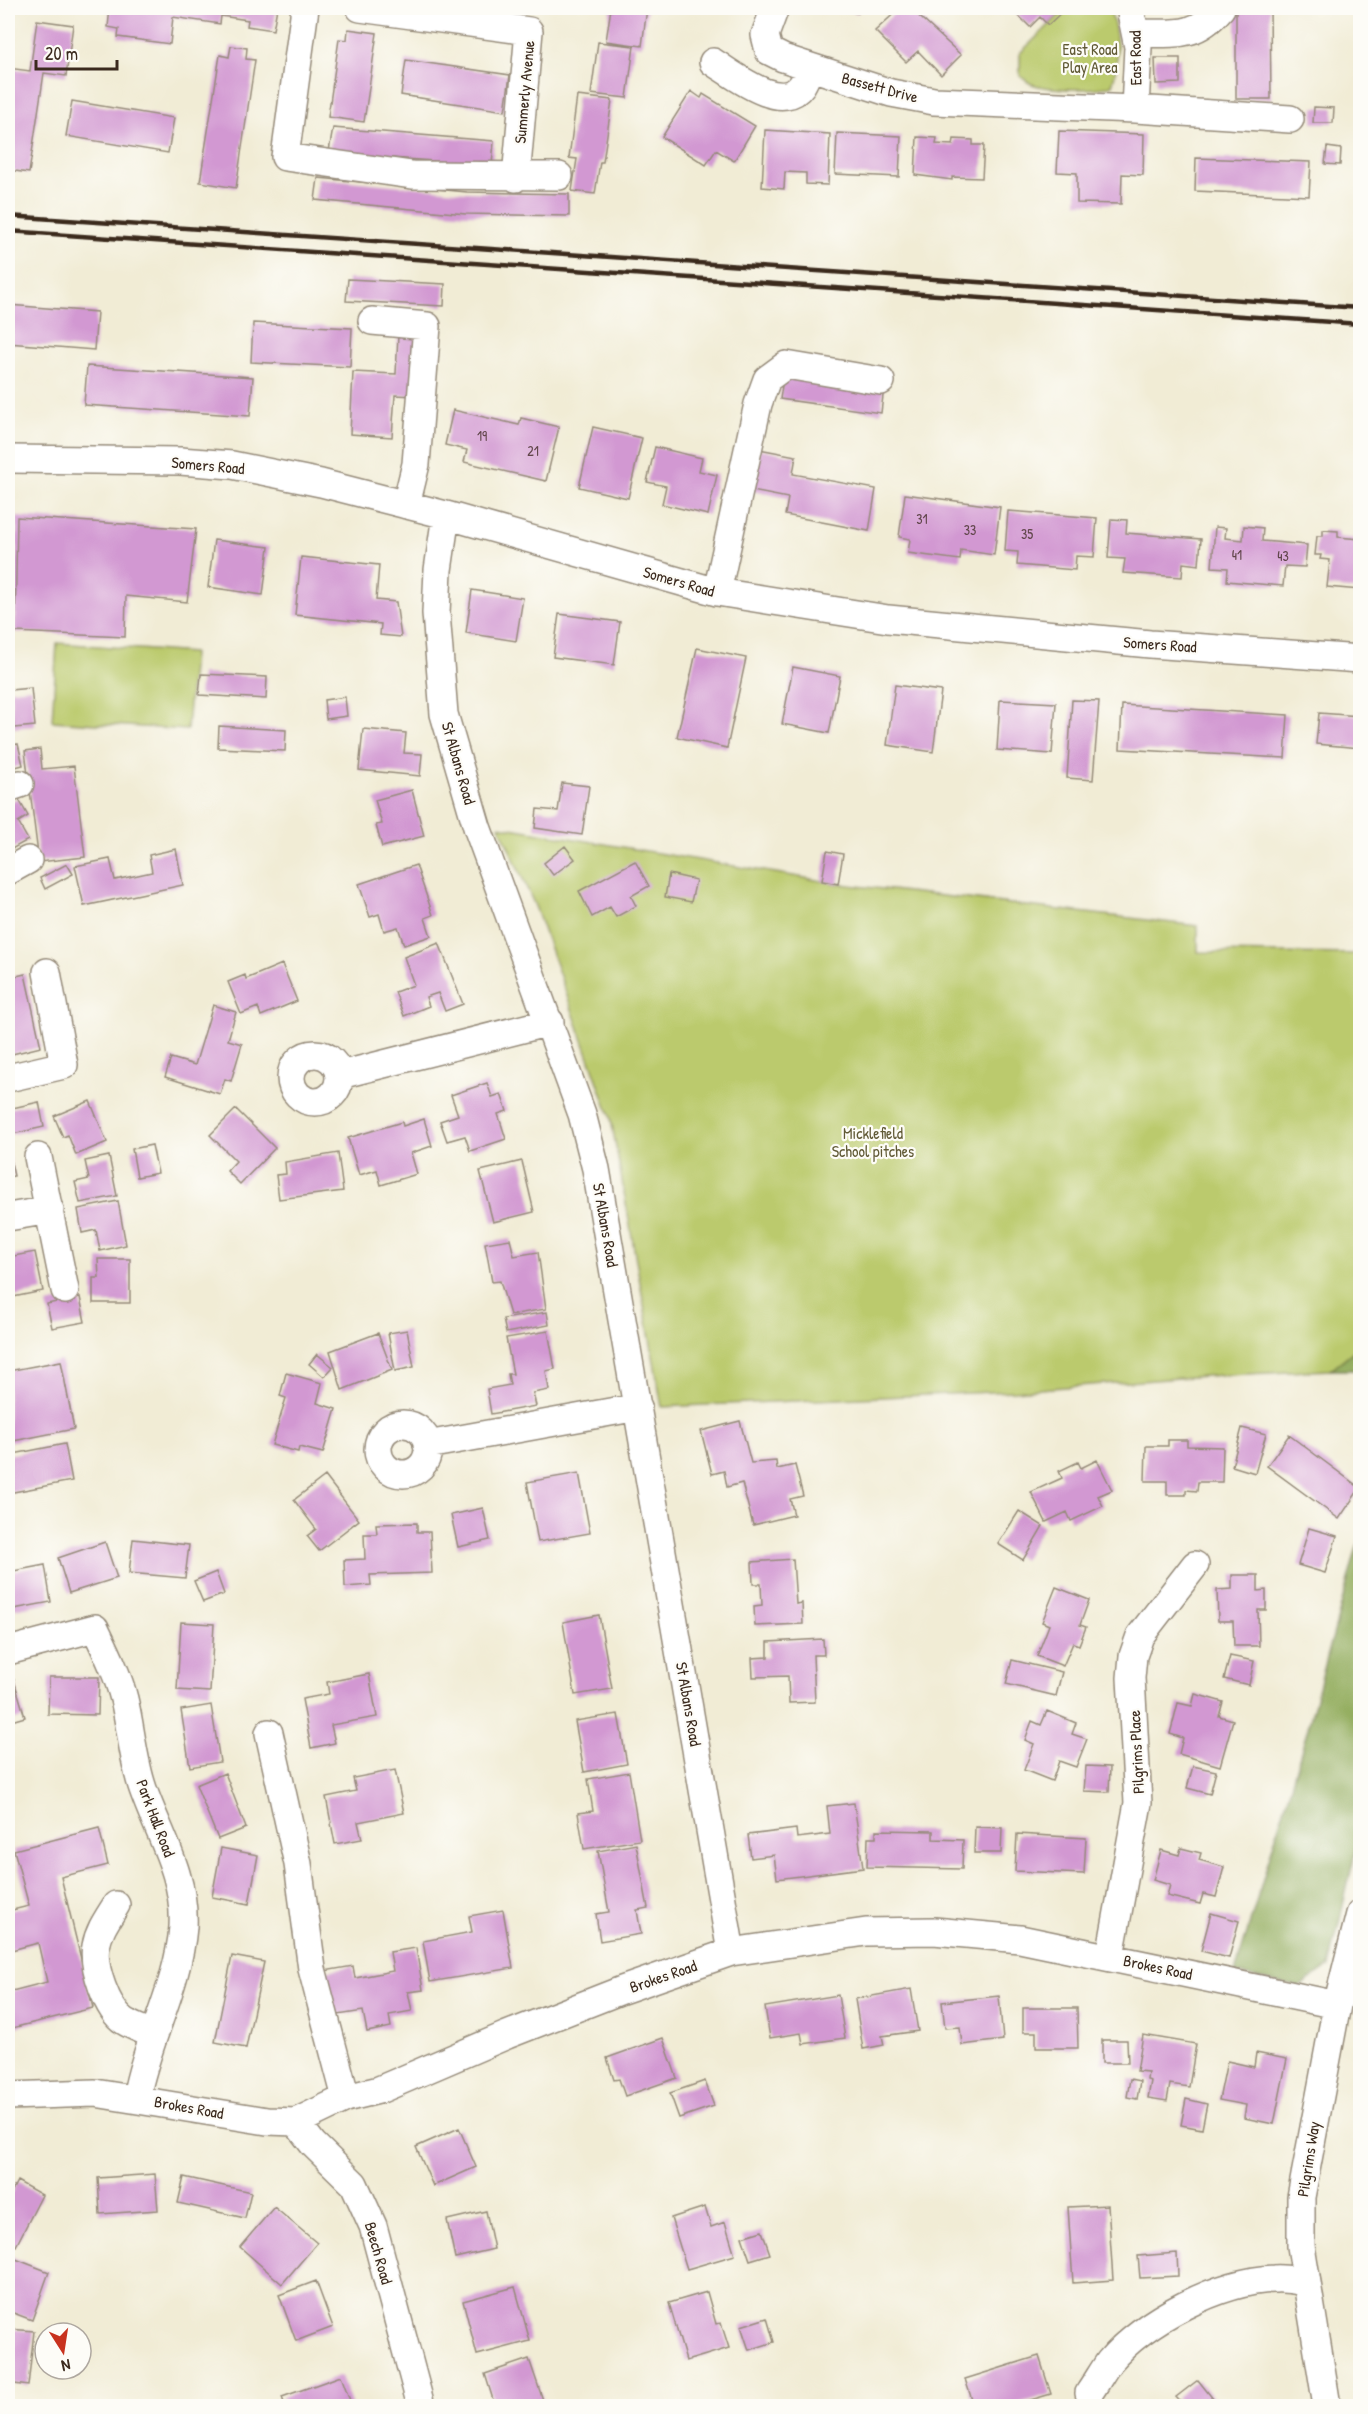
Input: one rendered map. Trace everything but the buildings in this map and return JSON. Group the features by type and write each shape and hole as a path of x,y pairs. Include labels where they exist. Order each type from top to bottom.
{"street":[{"path":"305,8 285,157 412,175 559,177"},
{"name":"Summerly Avenue","path":"360,8 529,32 516,178"},
{"name":"Bassett Drive","path":"774,8 765,35 769,51 810,68 891,93 934,101 1041,105"},
{"name":"East Road","path":"1130,8 1136,33 1135,109"},
{"path":"1136,33 1182,32 1202,27 1221,8"},
{"path":"713,63 770,96 784,95 801,88 810,68"},
{"name":"East Road","path":"1041,105 1290,119"},
{"path":"372,321 427,326 416,464 406,505"},
{"path":"717,592 758,404 767,379 786,365 881,381"},
{"name":"Somers Road","path":"8,459 180,461 232,465 321,483 446,515 717,592 888,619 1360,658"},
{"name":"St Albans Road","path":"446,515 438,570 436,613 444,714 477,826 582,1114 596,1169 731,1952"},
{"path":"8,1078 64,1065 47,972"},
{"path":"340,1076 550,1022"},
{"path":"38,1157 65,1290"},
{"path":"8,1217 50,1210"},
{"path":"428,1445 638,1407"},
{"name":"Pilgrims Place","path":"1110,1956 1138,1803 1131,1678 1133,1656 1140,1636 1195,1564"},
{"name":"Park Hall Road","path":"8,1651 95,1628 111,1660 124,1696 142,1786 176,1869 183,1925 179,1954 172,1989 154,2035 136,2098"},
{"path":"268,1733 298,1864 312,1969 346,2098"},
{"path":"116,1905 100,1930 95,1949 101,1983 110,2007 123,2020 154,2035"},
{"name":"Pilgrims Way","path":"1327,2406 1301,2246 1301,2197 1337,2005 1360,1914"},
{"name":"Brokes Road","path":"8,2096 95,2093 267,2121 296,2122 346,2098 379,2090 507,2035 622,1990 731,1952 866,1932 934,1931 1020,1939 1337,2005"},
{"name":"Beech Road","path":"296,2122 313,2144 354,2184 364,2203 373,2226 421,2406"},
{"path":"1089,2393 1110,2361 1141,2332 1190,2303 1226,2288 1274,2279 1307,2282"}],"green space":[{"name":"East Road Play Area","path":"1067,8 1109,8 1117,46 1115,76 1112,85 1084,89 1048,88 1030,83 1020,76 1020,53"},
{"path":"57,643 193,653 187,730 52,721"},
{"name":"Micklefield School pitches","path":"499,826 840,884 1198,926 1198,952 1360,954 1360,1346 1330,1370 1205,1376 1014,1391 662,1407 611,1119 535,906"},
{"path":"1360,1346 1360,1370 1330,1370"},
{"path":"1360,1536 1360,1831 1329,1967 1299,1987 1235,1973 1306,1735"}],"railway":[{"path":"8,216 1360,308"},
{"path":"8,231 1360,324"}]}
